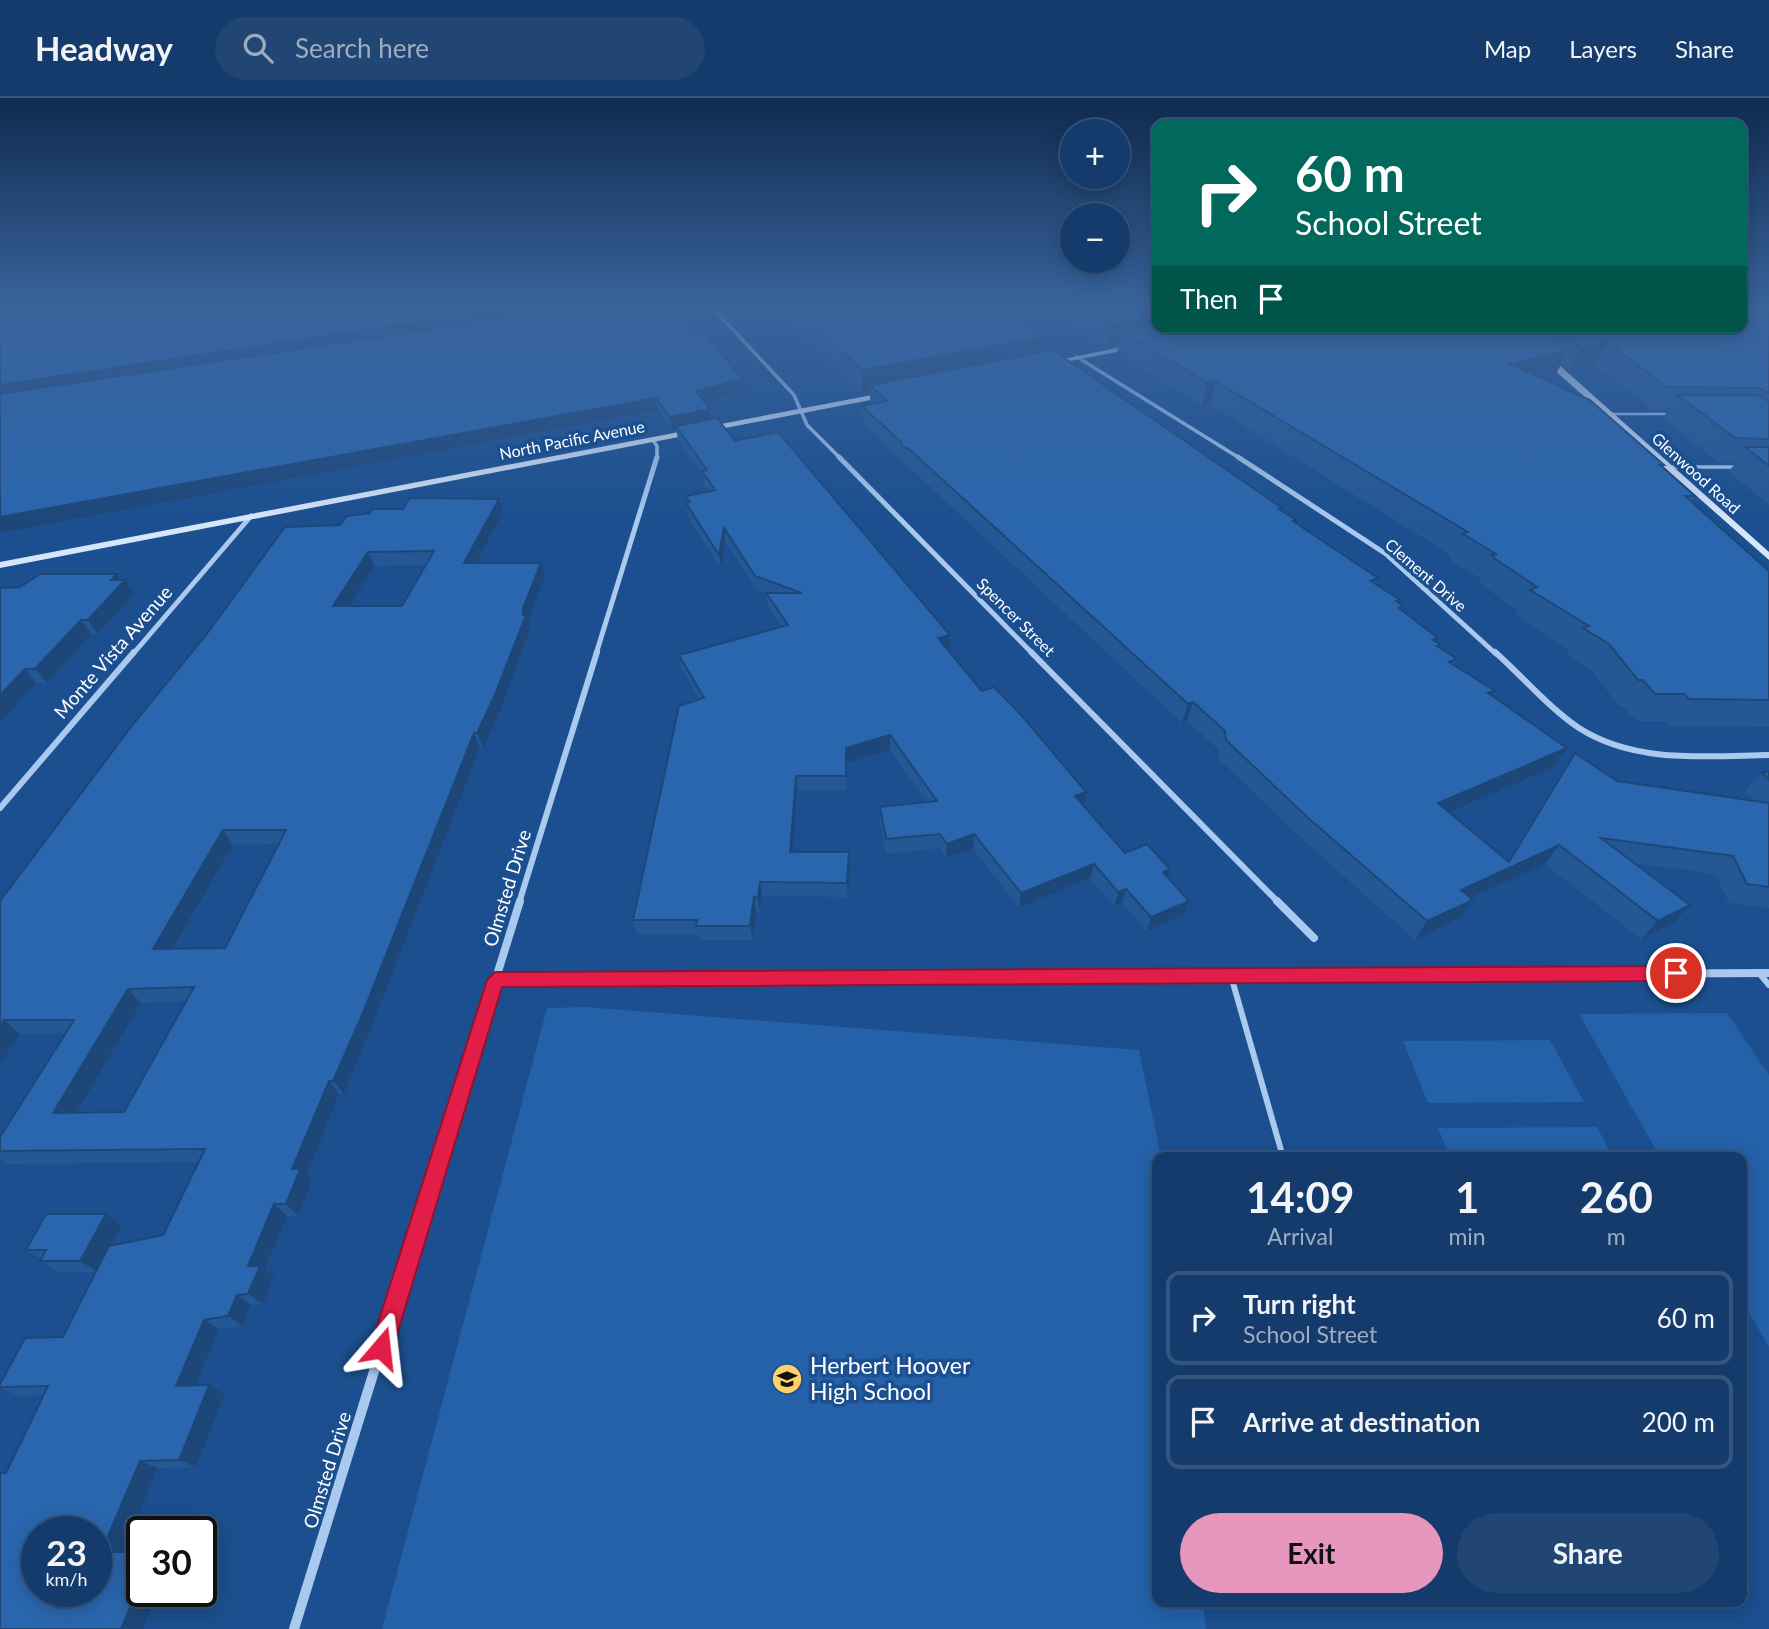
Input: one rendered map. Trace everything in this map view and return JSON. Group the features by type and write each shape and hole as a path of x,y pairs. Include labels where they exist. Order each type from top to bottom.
{"street":[{"name":"Spencer Street","path":"778,377 794,395 807,425 1314,938"},
{"name":"Clement Drive","path":"1110,377 1320,508 1387,554 1579,728 1626,749 1672,756 1768,757"},
{"name":"Glenwood Road","path":"1567,377 1769,557"},
{"name":"North Pacific Avenue","path":"0,565 898,392"},
{"name":"Olmsted Drive","path":"294,1629 658,455 657,446 652,439"},
{"name":"Monte Vista Avenue","path":"0,808 250,516"},
{"path":"495,980 1769,973"}],"lane":[{"path":"1608,414 1685,414"},
{"path":"1668,467 1745,467"},
{"path":"1759,973 1769,985"},
{"path":"1231,976 1282,1152"}],"shaded area":[{"name":"Herbert Hoover High School","path":"585,1007 1139,1050 1160,1152 1152,1152 1152,1607 1204,1607 1206,1629 382,1629 547,1008"},
{"path":"1727,1013 1769,1075 1769,1347 1747,1309 1747,1152 1657,1152 1579,1014"},
{"path":"1550,1040 1584,1102 1428,1103 1403,1041"},
{"path":"1597,1127 1610,1152 1448,1152 1438,1128"}],"building":[{"path":"0,377 50,377 0,385"},
{"path":"110,377 743,379 696,391 710,409 670,417 656,398 0,517 0,394"},
{"path":"909,377 1093,377 1282,508 1279,509 1296,520 1293,521 1378,578 1371,581 1400,600 1396,601 1403,606 1399,608 1438,638 1433,640 1440,644 1437,646 1457,659 1449,662 1495,691 1488,693 1567,748 1438,803 1509,862 1575,753 1617,781 1769,803 1769,887 1747,884 1733,856 1601,838 1690,905 1658,921 1559,845 1461,890 1473,900 1427,921 1306,816 1226,740 1225,731 1193,702 1188,704 909,449 902,447 902,443 862,406 887,401 870,385"},
{"path":"1199,377 1540,377 1590,400 1664,465 1660,465 1695,496 1685,496 1769,571 1769,700 1689,699 1685,694 1655,694 1643,680 1638,680 1609,644 1583,628 1589,626 1530,590 1537,587 1494,558 1492,555 1496,554 1463,534 1468,532 1215,381 1208,383"},
{"path":"1654,377 1769,377 1769,393 1758,388 1667,387"},
{"path":"1677,395 1757,395 1769,401 1769,439 1735,438"},
{"path":"717,418 735,441 778,432 950,635 938,638 982,691 994,687 1023,717 1086,792 1075,796 1125,853 1147,844 1170,869 1163,872 1189,901 1151,917 1126,889 1118,892 1094,864 1021,893 974,834 947,844 940,834 886,839 880,807 937,801 890,735 846,748 846,776 796,776 790,852 849,852 847,883 760,882 758,898 754,897 750,926 696,926 697,920 633,920 679,706 704,698 679,655 788,625 766,593 802,593 755,576 724,528 719,555 686,503 690,502 686,496 715,490 702,471 707,470 676,426"},
{"path":"1745,447 1769,447 1769,466"},
{"path":"410,498 499,499 464,563 541,563 523,608 523,615 526,615 494,697 477,733 474,733 362,1015 333,1081 329,1081 292,1169 300,1169 286,1204 274,1204 248,1266 260,1266 248,1294 237,1295 228,1316 204,1320 176,1386 209,1385 179,1460 140,1461 112,1526 112,1516 21,1516 21,1607 112,1607 112,1552 126,1552 126,1607 130,1607 121,1629 0,1629 0,1473 6,1473 48,1386 0,1387 0,1384 25,1338 63,1337 109,1246 163,1235 205,1149 0,1151 0,1137 74,1020 4,1020 0,1026 0,901 134,723 206,635 285,527 340,525 347,516 370,513 372,509 403,509","holes":["434,551 402,606 333,606 368,552","223,830 286,830 225,948 153,949","194,987 124,1112 53,1113 128,989"]},
{"path":"40,574 117,574 111,580 125,580 88,620 81,620 35,669 25,669 0,695 0,588 20,587"},
{"path":"46,1214 106,1214 80,1261 40,1261 46,1250 26,1250"}],"place":[{"name":"Herbert Hoover High School","path":"787,1379"}],"route":[{"path":"381,1348 495,980 1676,973"}]}
